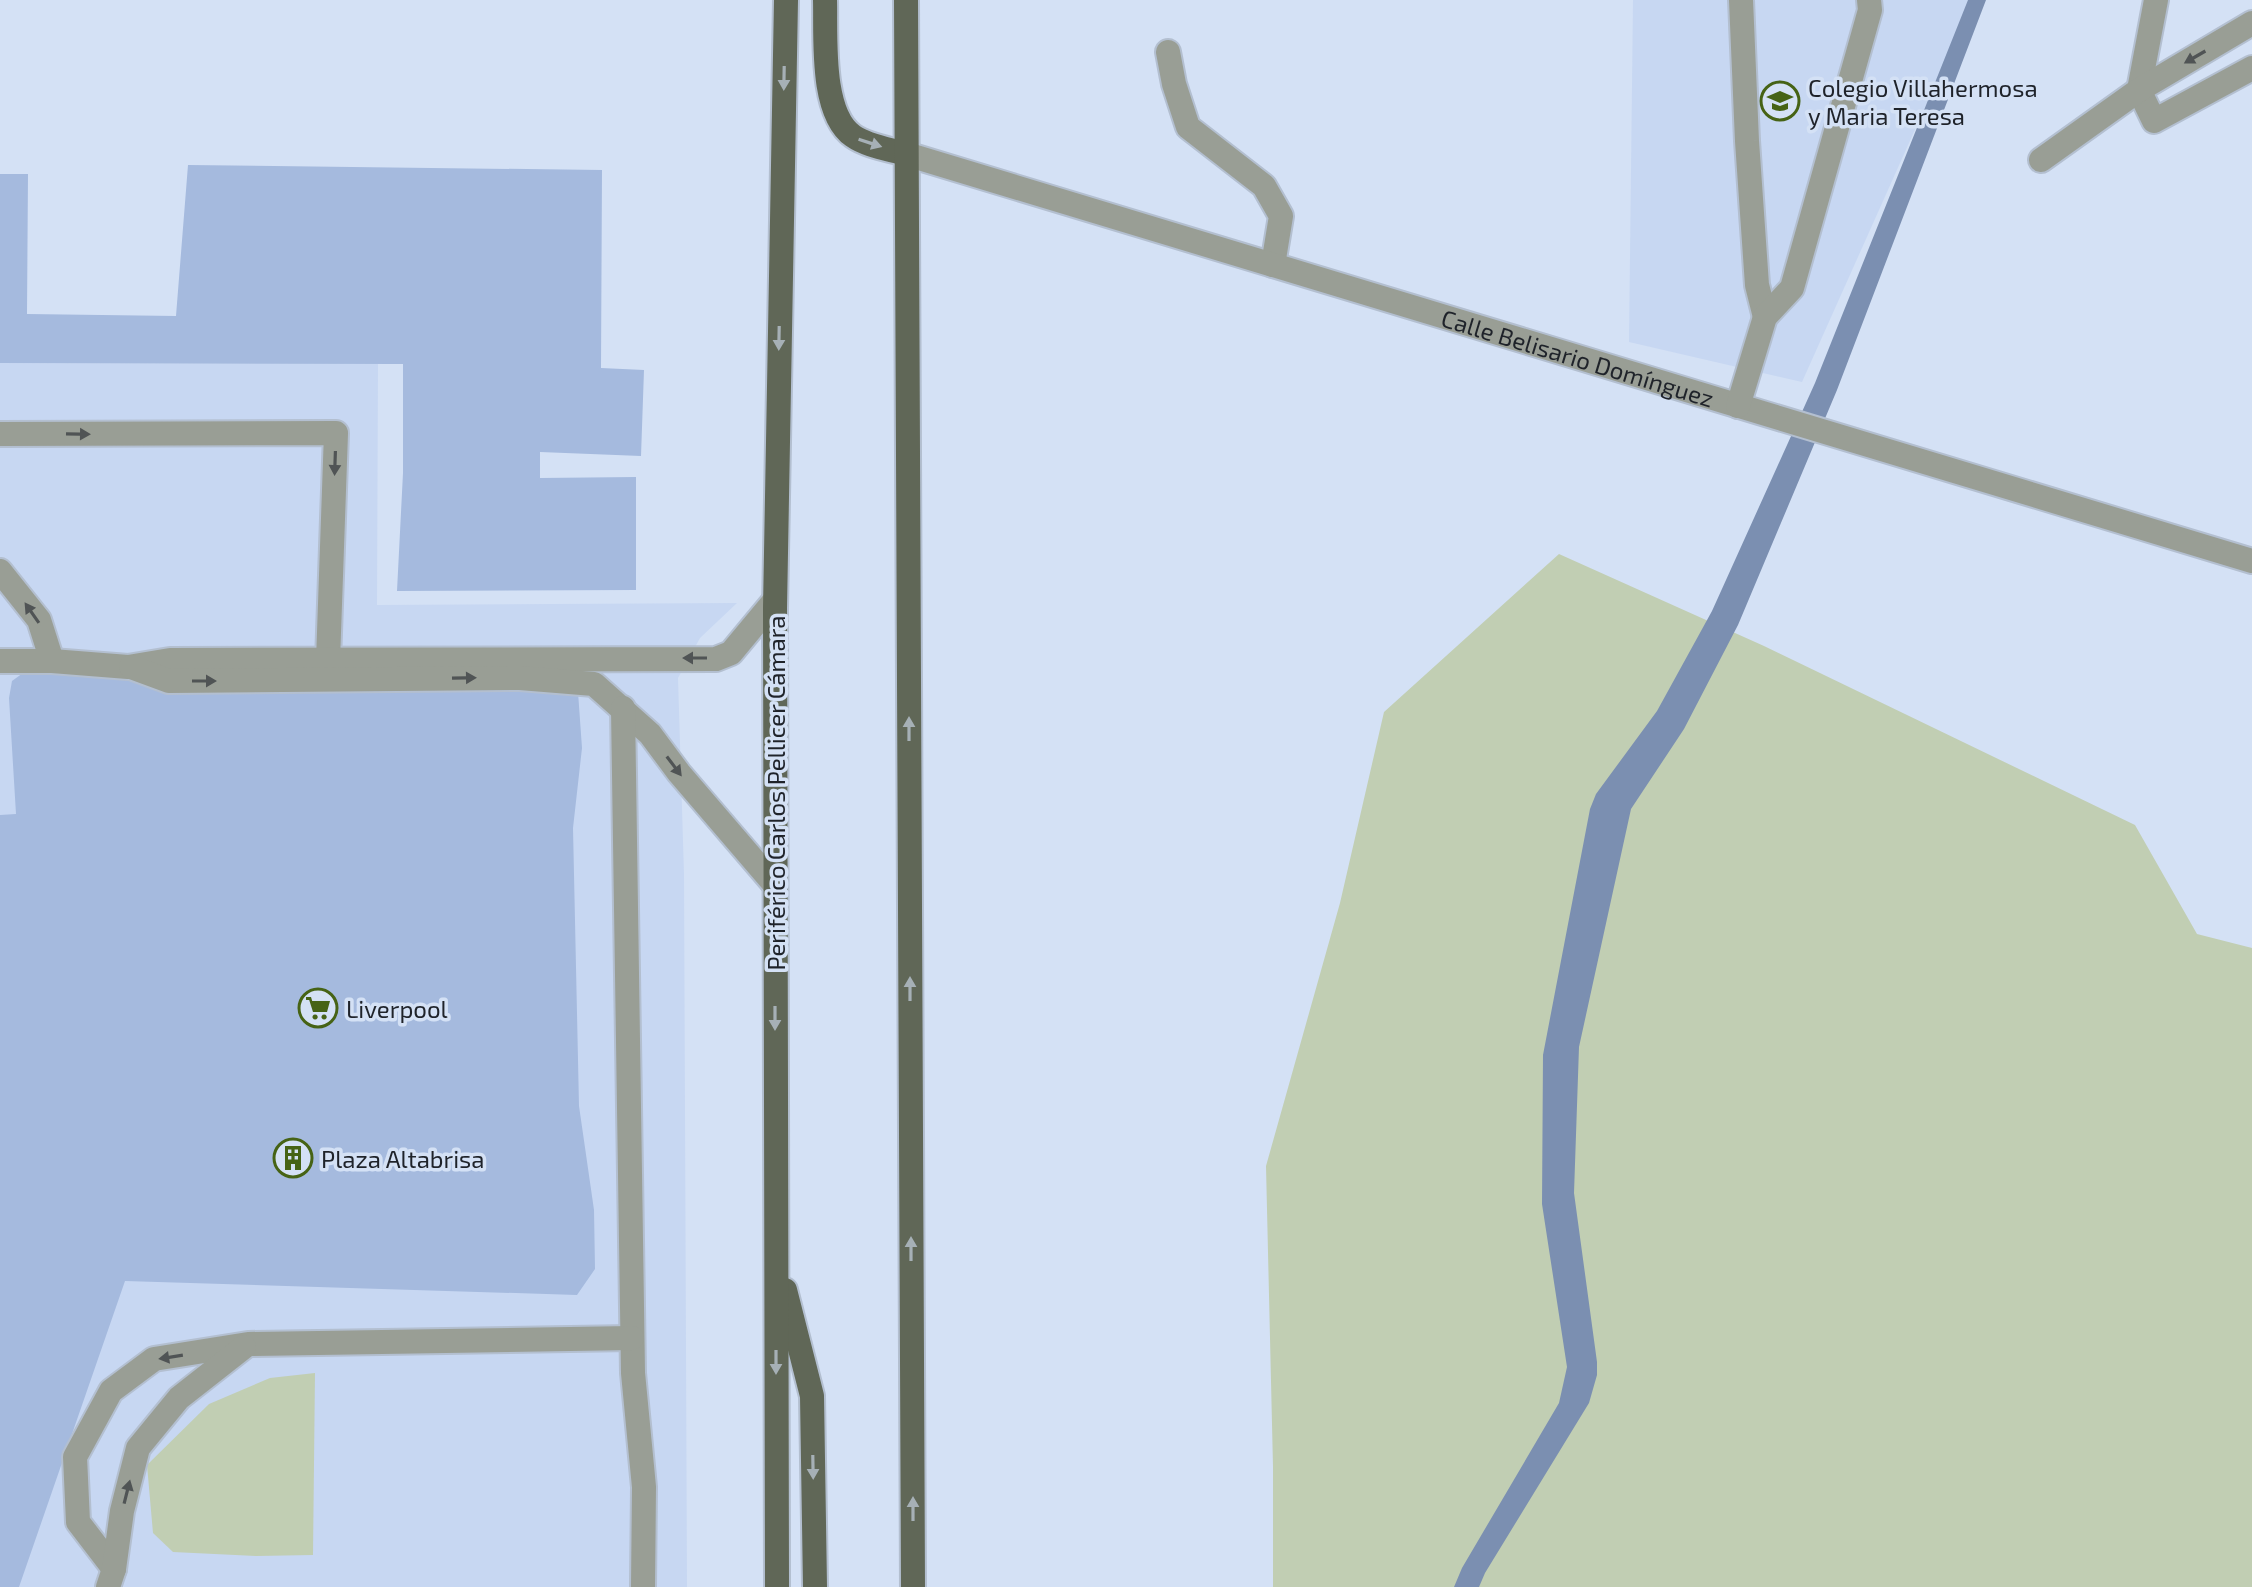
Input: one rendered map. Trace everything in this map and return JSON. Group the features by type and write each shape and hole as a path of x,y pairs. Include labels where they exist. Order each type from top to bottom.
{"main road":[{"name":"Periférico Carlos Pellicer Cámara","path":"777,1587 775,600 786,0"},
{"path":"825,0 829,89 836,113 845,129 855,138 906,154"},
{"path":"906,0 913,1587"},
{"path":"776,1253 812,1396 815,1587"}],"street":[{"path":"1741,0 1757,285 1765,317"},
{"path":"1738,406 1765,317 1792,288 1870,10 1869,0"},
{"path":"2156,0 2139,90 2154,121 2252,68"},
{"path":"2041,160 2139,90 2252,23"},
{"path":"1168,52 1174,84 1188,127 1264,186 1281,216 1273,265"},
{"name":"Calle Belisario Domínguez","path":"906,154 2252,561"},
{"path":"0,434 336,433 328,661"},
{"path":"0,571 39,620 52,661"},
{"path":"1,659 128,667 170,660 716,659 731,653 775,600"},
{"path":"128,667 169,681 535,679 594,684 650,734 679,773 775,885"},
{"path":"623,708 632,1338 644,1487 643,1587"},
{"path":"111,1578 78,1522 75,1457 111,1391 154,1359 248,1344 632,1338"},
{"path":"111,1578 122,1511 138,1448 179,1398 248,1344"}],"shaded area":[{"name":"Colegio Villahermosa y Maria Teresa","path":"1633,0 1973,0 1802,382 1629,342"},
{"path":"1968,0 1986,0 1837,390 1738,625 1684,729 1631,809 1579,1047 1574,1193 1597,1362 1597,1375 1589,1403 1479,1587 1454,1587 1462,1568 1559,1403 1567,1367 1542,1204 1543,1055 1590,809 1596,794 1657,711 1712,611 1815,383"},
{"name":"Plaza Altabrisa","path":"0,363 378,364 377,605 737,603 700,638 678,678 684,874 687,1587 0,1587"}],"green space":[{"path":"1559,554 1764,646 2135,825 2197,934 2252,948 2252,1587 1273,1587 1266,1166 1340,903 1384,712"},
{"path":"315,1373 313,1555 173,1552 153,1533 147,1465 209,1404 270,1378"}],"building":[{"path":"188,165 602,170 601,368 644,370 641,456 540,452 540,478 636,477 636,590 397,591 403,473 403,364 0,363 0,174 28,174 27,314 176,316"},
{"name":"Plaza Altabrisa","path":"23,673 92,673 169,689 494,686 578,692 582,748 573,828 579,1106 594,1210 595,1269 577,1295 125,1281 19,1587 0,1587 0,815 16,814 9,698 12,681"}],"place":[{"name":"Colegio Villahermosa y Maria Teresa","path":"1780,101"},
{"name":"Liverpool","path":"318,1008"},
{"name":"Plaza Altabrisa","path":"293,1158"}]}
